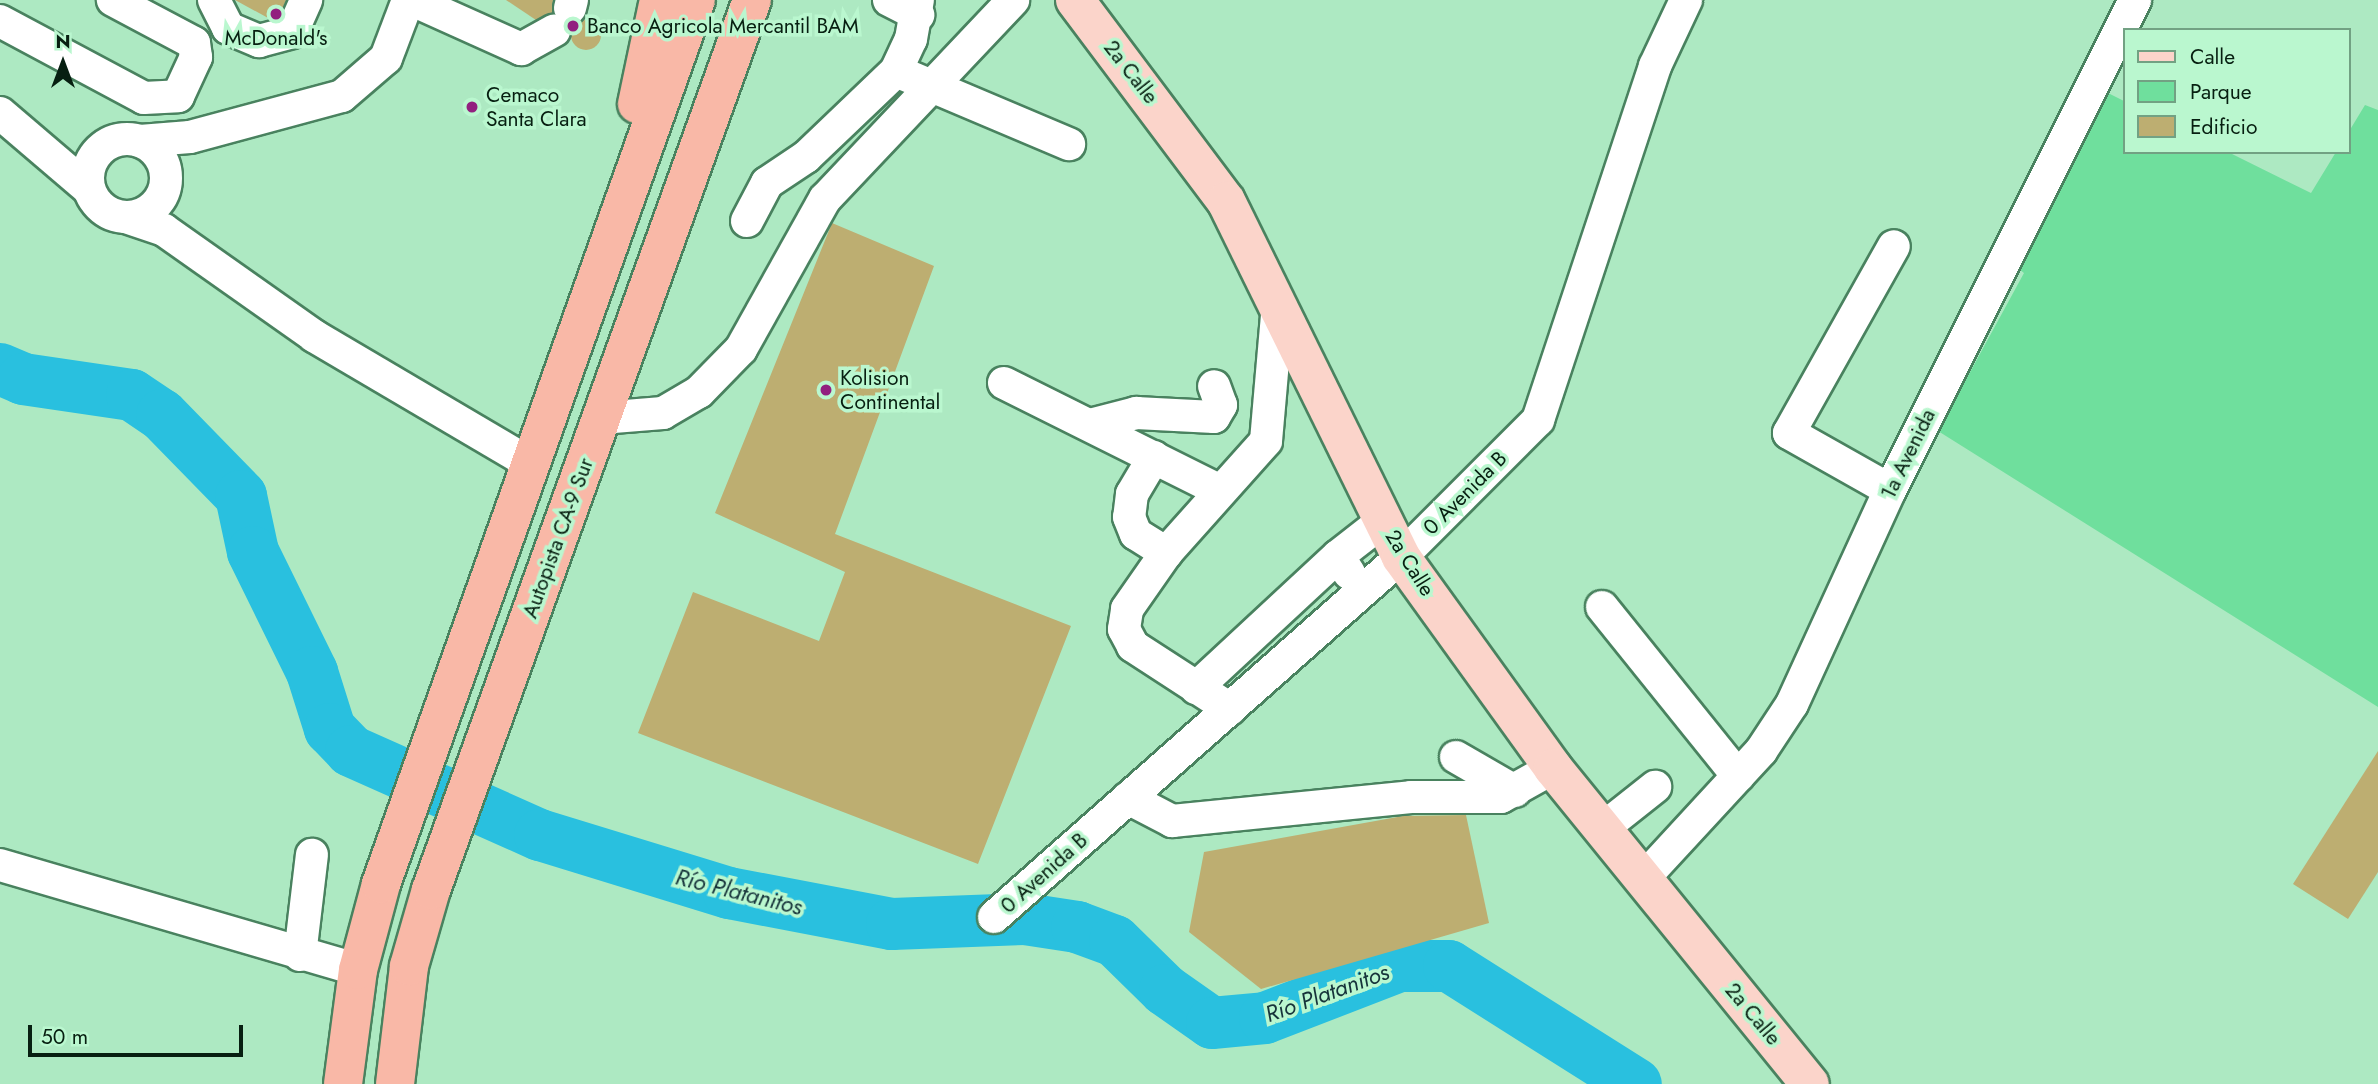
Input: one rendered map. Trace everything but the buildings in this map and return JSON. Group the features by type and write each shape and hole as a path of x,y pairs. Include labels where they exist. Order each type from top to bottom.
{"highway":[{"path":"602,265 659,0"},
{"path":"343,1084 358,970 381,884 696,0"},
{"name":"Autopista CA-9 Sur","path":"395,1084 409,966 431,890 752,0"},
{"path":"728,71 776,0"}],"main road":[{"name":"2a Calle","path":"1075,0 1226,201 1401,557 1553,768 1642,880 1811,1083"}],"street":[{"path":"0,21 144,98 178,96 196,57 194,43 113,0"},
{"path":"214,0 228,28 259,41 292,32 306,0"},
{"path":"45,148 190,137 342,96 386,58 410,0 521,49 565,13"},
{"path":"747,221 766,183 806,157 895,71 918,7 889,0"},
{"path":"601,418 663,413 699,392 741,349 825,199 928,84 1013,0"},
{"name":"0 Avenida B","path":"994,917 1401,557 1538,420 1654,66 1686,0"},
{"name":"1a Avenida","path":"1642,880 1738,776 1792,704 1890,489 2135,0"},
{"path":"895,71 1069,144"},
{"path":"0,113 45,148 89,189 103,209 182,241 314,336 530,463"},
{"path":"126,217 147,211 164,187 190,137"},
{"path":"140,141 160,156 164,187 182,241"},
{"path":"89,189 90,164 105,145"},
{"path":"1890,489 1789,433 1894,246"},
{"path":"1230,709 1133,646 1124,629 1127,609 1166,553 1266,440 1278,303"},
{"path":"1004,383 1221,491"},
{"path":"1090,425 1136,413 1214,417 1221,405 1214,386"},
{"path":"1154,457 1132,494 1129,517 1136,534 1166,553"},
{"path":"1196,688 1338,556 1384,520"},
{"path":"1338,556 1364,590"},
{"path":"1602,607 1738,776"},
{"path":"1456,757 1515,791"},
{"path":"1128,798 1172,821 1515,791 1553,768"},
{"path":"1602,829 1655,787"},
{"path":"300,955 312,855"},
{"path":"0,865 358,970"}],"green space":[{"path":"2104,91 2122,100 2122,154 2232,154 2311,193 2335,154 2350,154 2350,130 2365,105 2378,110 2378,707 1938,431 2024,273 2015,266"}],"waterway":[{"name":"Río Platanitos","path":"0,369 23,379 132,395 162,415 241,496 253,552 312,672 330,729 351,751 540,835 729,893 892,924 1025,919 1077,927 1115,941 1165,990 1212,1023 1265,1018 1400,966 1449,966 1636,1084"}],"place":[{"name":"McDonald's","path":"276,14"},
{"name":"Banco Agricola Mercantil BAM","path":"573,26"},
{"name":"Cemaco Santa Clara","path":"472,107"},
{"name":"Kolision Continental","path":"826,390"}]}
